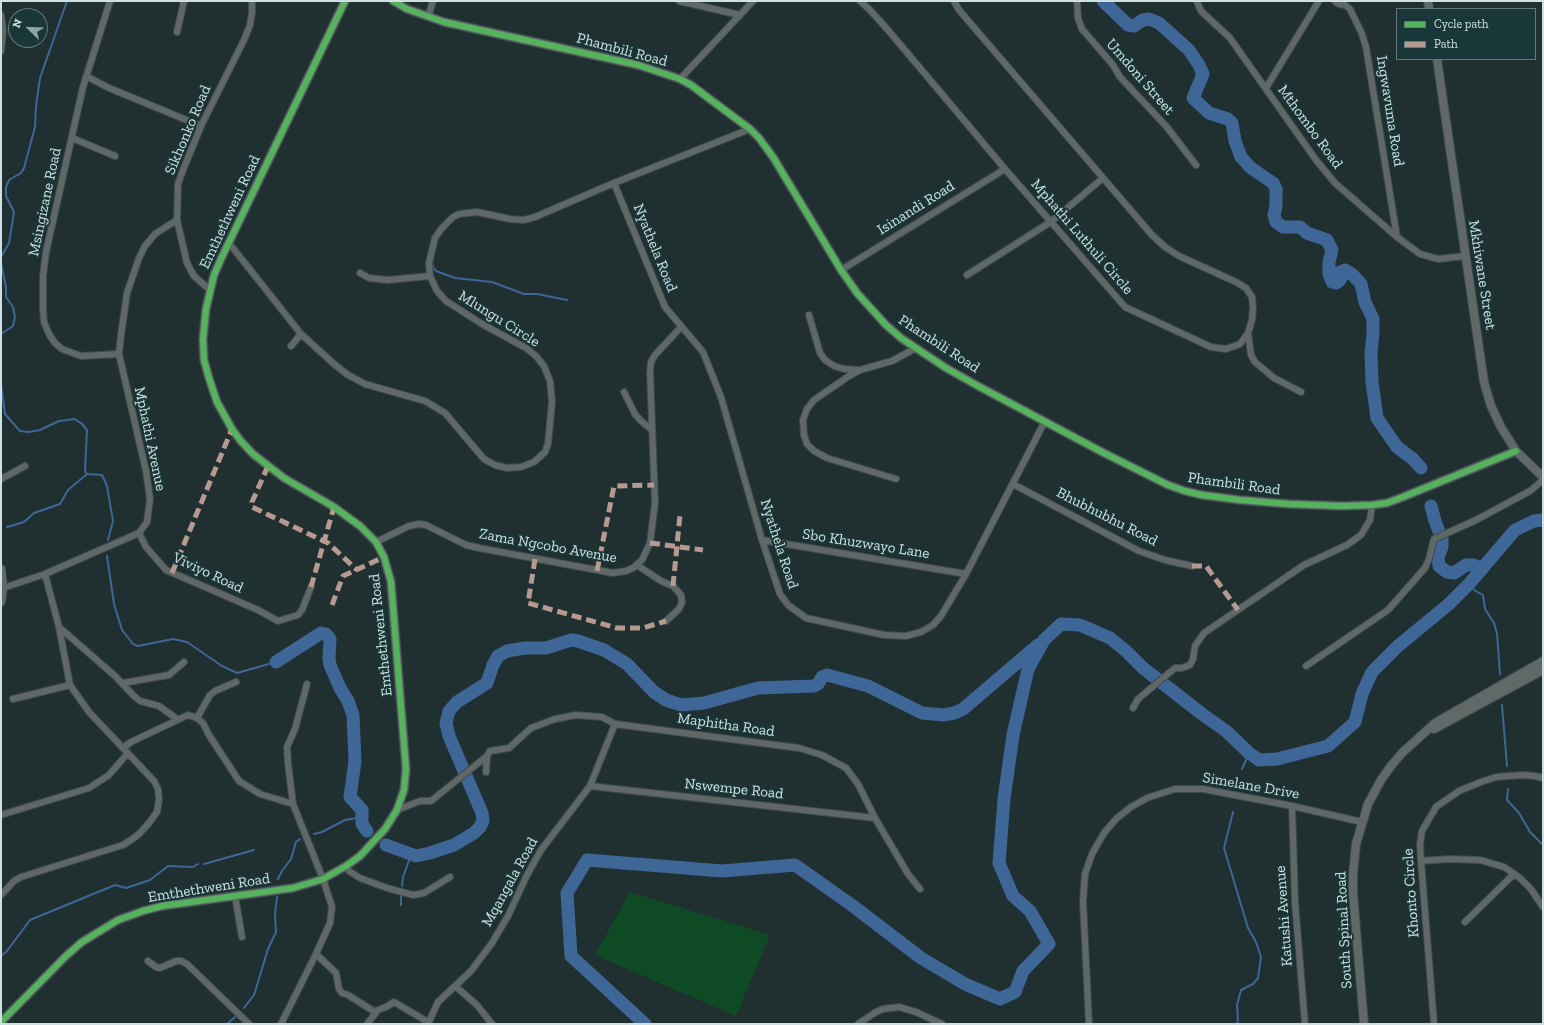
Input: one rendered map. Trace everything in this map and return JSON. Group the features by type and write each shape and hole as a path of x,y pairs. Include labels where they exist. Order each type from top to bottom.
{"street":[{"name":"Msingizane Road","path":"110,1 86,76 46,252 42,310 44,322 49,334 55,343 62,349 81,356 119,354"},
{"path":"177,32 184,1"},
{"name":"Sikhonko Road","path":"210,290 194,276 187,263 177,220 178,184 201,126 244,40 250,25 252,1"},
{"name":"Emthethweni Road","path":"1,1022 66,956 82,942 118,920 162,906 293,888 323,879 346,866 360,856 385,829 397,810 404,790 406,769 391,582 384,557 376,542 360,526 334,507 284,478 268,466 240,440 217,402 204,360 204,323 210,290 220,259 345,1"},
{"name":"Phambili Road","path":"393,1 407,9 444,22 638,65 680,79 691,85 750,129 773,157 841,270 857,293 886,325 901,338 946,368 1137,471 1185,492 1289,504 1342,506 1372,505 1387,503 1516,451"},
{"path":"428,17 433,1"},
{"path":"679,1 740,15"},
{"path":"680,79 753,1"},
{"name":"Mphathi Luthuli Circle","path":"860,1 870,9 1005,169 1052,221 1125,307 1212,347 1226,349 1240,344 1248,333"},
{"path":"954,1 959,10 1152,235 1165,247 1179,256 1246,288 1252,297 1253,308 1252,320 1248,333 1251,355 1255,362 1274,378 1301,392"},
{"name":"Umdoni Street","path":"1077,1 1078,18 1082,29 1113,65 1120,77 1166,126 1196,164"},
{"name":"Mthombo Road","path":"1196,1 1201,11 1230,38 1326,174 1397,237 1420,254 1438,259 1465,256"},
{"path":"1266,88 1319,1"},
{"name":"Ingwavuma Road","path":"1335,1 1350,9 1362,34 1366,47 1397,237"},
{"path":"1,15 3,30 1,51"},
{"name":"Mkhiwane Street","path":"1436,60 1484,382 1491,406 1501,427 1516,451 1543,476"},
{"path":"86,76 110,88 201,126"},
{"path":"360,273 369,278 388,280 430,276 429,263 434,238 453,217 459,214 477,212 510,219 524,220 535,217 614,183 750,129"},
{"path":"72,138 115,156"},
{"name":"Isinandi Road","path":"841,270 1005,169"},
{"path":"967,274 1052,221 1103,178"},
{"name":"Nyathela Road","path":"614,183 665,306 703,352 721,398 762,540 780,594 788,606 806,618 814,621 884,634 906,636 921,632 933,625 941,616 966,574 1045,421"},
{"name":"Mphathi Avenue","path":"139,533 147,522 150,499 146,470 119,354 127,293 139,258 145,246 155,234 177,220"},
{"name":"Mlungu Circle","path":"229,243 301,334 334,364 355,379 378,389 425,401 445,413 484,458 495,465 507,468 521,467 534,462 545,452 548,444 552,402 550,381 544,366 536,356 526,348 482,324 446,301 438,291 430,276"},
{"path":"809,314 820,353 825,360 834,366 844,369 860,370"},
{"name":"Zama Ngcobo Avenue","path":"376,542 409,526 419,524 432,528 466,545 566,565 613,573 626,571 637,565 642,560 650,543 655,503 650,373 652,362 655,355 681,326"},
{"path":"291,346 301,334"},
{"path":"896,479 827,458 814,451 807,444 804,435 803,420 807,408 814,400 848,376 860,370 892,361 916,348"},
{"path":"624,392 635,414 652,430"},
{"path":"1,479 25,466"},
{"path":"1306,666 1388,610 1425,568 1434,539 1476,520 1530,491 1543,480"},
{"name":"Bhubhubhu Road","path":"1013,484 1139,551 1165,560 1192,566"},
{"path":"1132,708 1142,696 1175,668 1182,668 1190,664 1193,659 1195,646 1204,633 1304,565 1347,545 1361,534 1370,520 1372,505"},
{"path":"3,588 45,574 139,533"},
{"name":"Viviyo Road","path":"139,533 146,546 166,570 258,610 278,621 293,618 298,615 302,610 311,587"},
{"name":"Sbo Khuzwayo Lane","path":"762,540 966,574"},
{"path":"637,565 661,581 673,586 682,595 682,602 679,609 666,621"},
{"path":"1,570 3,588 1,602"},
{"path":"1,895 14,881 21,877 123,845 139,834 149,823 157,812 160,800 158,789 154,781 89,712 70,685 59,627 45,574"},
{"path":"59,627 123,683 140,701 159,706 177,719"},
{"name":"South Spinal Road","path":"1364,1024 1353,887 1356,844 1368,804 1381,780 1402,753 1435,723 1543,661"},
{"path":"123,683 169,675 184,662"},
{"name":"South Spinal Road","path":"1421,736 1543,670"},
{"path":"198,718 210,696 215,691 236,682"},
{"path":"281,1024 316,954 330,922 332,907 323,879 293,804 288,763 288,747 295,729 307,684"},
{"path":"13,699 70,685"},
{"path":"123,748 131,742 177,719 188,715 198,718 203,723 209,735 239,781 260,794 293,804"},
{"name":"Maphitha Road","path":"397,810 420,802 431,801 487,756 490,751 508,748 530,728 555,719 576,715 602,717 615,724 791,747 822,755 846,768 858,784 875,818 908,874 920,889"},
{"name":"Mqangala Road","path":"428,1023 438,1002 471,970 492,943 508,916 527,875 541,850 590,786 615,724"},
{"path":"1,816 89,788 109,775 128,753"},
{"path":"486,772 487,756"},
{"name":"Khonto Circle","path":"1434,1024 1420,845 1422,831 1436,807 1448,798 1476,784 1496,777 1523,775 1543,778"},
{"name":"Nswempe Road","path":"590,786 875,818"},
{"name":"Simelane Drive","path":"1089,1024 1083,901 1085,874 1092,854 1104,833 1117,818 1131,807 1147,798 1175,789 1203,789 1292,806 1362,822"},
{"name":"Katushi Avenue","path":"1292,806 1295,902 1306,1024"},
{"path":"1421,861 1448,859 1480,860 1504,867 1531,889 1543,907"},
{"path":"346,866 349,871 360,878 387,888 413,895 424,893 450,877"},
{"path":"1465,922 1514,874"},
{"path":"235,896 242,937"},
{"path":"316,954 336,973 339,989 342,993 348,995 375,1012"},
{"path":"148,961 160,968 176,961 181,961 187,964 249,1024"},
{"path":"455,986 477,1005 492,1024"},
{"path":"367,1024 375,1012 394,1002 428,1023"},
{"path":"858,1024 883,1009 899,1007 916,1012 942,1024"}],"green space":[{"path":"630,892 770,935 736,1016 595,955"}],"waterway":[{"path":"1,257 9,243 14,212 6,196 6,187 9,180 21,173 24,168 35,127 40,78 67,1"},
{"path":"1103,1 1128,25 1134,26 1143,20 1149,19 1159,23 1189,50 1203,74 1193,98 1209,113 1228,119 1232,123 1235,141 1241,157 1251,168 1273,183 1276,189 1276,206 1274,215 1276,222 1283,227 1300,227 1307,233 1327,240 1332,250 1329,262 1329,274 1332,282 1336,283 1339,281 1341,278 1340,272 1345,270 1353,275 1361,284 1365,302 1373,319 1371,353 1372,382 1377,418 1397,447 1413,459 1421,468"},
{"path":"432,261 433,267 436,271 455,278 492,282 524,294 537,294 567,300"},
{"path":"1,263 6,287 6,297 13,307 15,317 13,326 1,334"},
{"path":"1,384 5,414 20,431 29,432 40,430 59,421 75,419 87,430 85,471 87,474 102,475 107,486 113,521 108,540"},
{"path":"7,527 24,522 34,513 60,504 68,490 87,474"},
{"path":"1431,506 1442,539 1442,547 1438,557 1439,566 1447,572 1454,573 1466,565 1474,565 1482,569"},
{"path":"645,1024 571,956 567,893 587,860 722,871 795,865 853,906 921,958 965,984 1000,999 1015,992 1023,971 1049,944 1030,911 1013,896 999,863 1004,799 1013,735 1028,669 1044,640 1061,624 1080,625 1110,638 1143,668 1226,731 1249,753 1259,760 1277,759 1328,746 1355,722 1362,694 1372,672 1398,646 1449,604 1469,584 1515,530 1534,521 1543,520"},
{"path":"107,556 114,604 122,630 133,644 138,646 173,639 187,642 222,666 237,673 276,662"},
{"path":"1469,584 1474,590 1483,595 1485,609 1494,623 1497,634 1500,674"},
{"path":"276,662 321,633 326,634 330,639 330,665 340,688 348,701 353,715 355,761 350,797 362,810 362,824 367,831"},
{"path":"386,845 416,856 454,845 474,833 480,827 483,821 482,813 449,736 446,723 449,711 457,702 487,683 493,665 498,656 507,651 525,648 546,648 571,640 578,641 604,650 627,664 654,692 666,700 681,705 704,703 758,688 814,686 818,684 822,677 827,675 868,686 922,713 943,715 954,713 963,709 1038,645"},
{"path":"1502,705 1507,766"},
{"path":"1242,769 1249,753"},
{"path":"1508,789 1507,800 1519,813 1530,832 1543,845"},
{"path":"1233,812 1224,848 1248,928 1256,942 1261,957 1258,978 1253,984 1241,990 1237,1005 1237,1024"},
{"path":"314,834 322,832 345,820 362,817"},
{"path":"278,879 291,859 296,842 300,839"},
{"path":"204,864 254,850"},
{"path":"402,886 403,877 411,855"},
{"path":"1,956 7,951 30,920 115,885 126,888 150,880 168,866 193,867 198,864"},
{"path":"401,896 401,905"},
{"path":"244,1008 254,995 268,949 276,932 275,914 277,897"},
{"path":"227,1024 235,1017"}],"marked path":[{"path":"172,573 232,429"},
{"path":"268,466 252,502 252,507 328,543 357,570"},
{"path":"597,571 614,486 654,485"},
{"path":"311,587 334,507"},
{"path":"673,586 680,515"},
{"path":"650,543 703,550"},
{"path":"332,605 343,576 384,557"},
{"path":"535,559 528,603 617,628 643,628 666,621"},
{"path":"1192,566 1206,566 1238,610"}],"cycle path":[{"path":"1,1022 66,956 82,942 118,920 162,906 293,888 323,879 346,866 360,856 385,829 397,810 404,790 406,769 391,582 384,557 376,542 360,526 334,507 284,478 253,454 240,440 217,402 204,360 203,339 206,309 214,275 345,1"},
{"path":"393,1 407,9 444,22 638,65 680,79 691,85 750,129 759,138 773,157 841,270 857,293 886,325 901,338 946,368 978,386 1102,452 1168,485 1202,495 1240,500 1289,504 1342,506 1372,505 1387,503 1516,451"}]}
